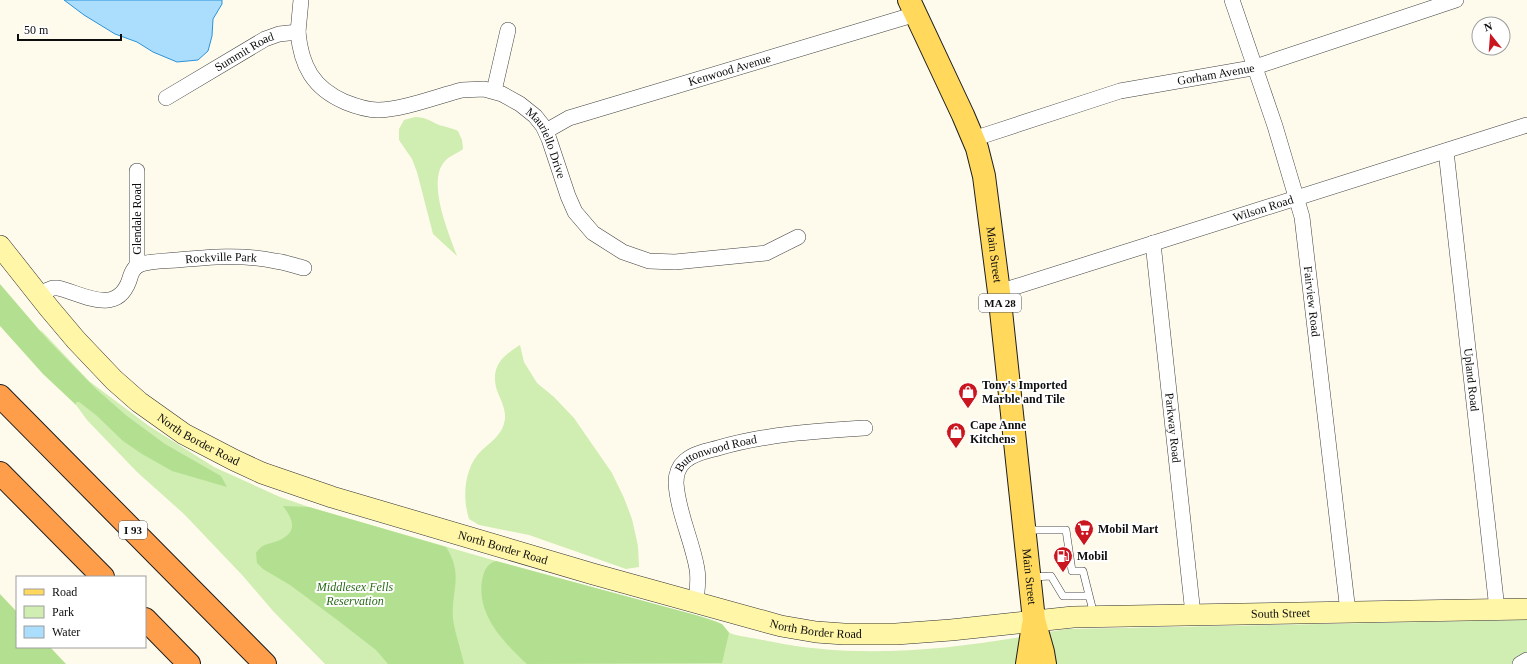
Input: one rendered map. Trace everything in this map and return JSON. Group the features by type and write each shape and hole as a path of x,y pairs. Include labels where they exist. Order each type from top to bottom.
{"highway":[{"name":"I 93","path":"0,396 266,664"},
{"path":"0,473 102,576"},
{"path":"146,620 189,664"}],"main road":[{"name":"Main Street","path":"912,7 963,115 980,158 986,182 1034,620"},
{"name":"North Border Road","path":"0,246 38,294 95,361 139,402 184,434 262,473 332,497 593,574 781,626 816,632 844,634 917,633 1034,620"},
{"name":"South Street","path":"1034,620 1095,616 1527,609"},
{"name":"MA 28","path":"1027,664 1034,620"},
{"name":"MA 28","path":"1034,620 1045,664"}],"street":[{"path":"298,32 301,0"},
{"name":"Fairview Road","path":"1232,0 1298,198 1303,220 1348,612"},
{"name":"Gorham Avenue","path":"973,139 1120,91 1255,66 1456,0"},
{"name":"Kenwood Avenue","path":"546,131 563,120 912,7"},
{"path":"494,91 508,30"},
{"name":"Mauriello Drive","path":"298,32 303,60 307,70 316,82 329,94 356,106 378,110 395,108 462,90 473,89 494,91 520,104 539,121 546,131 575,212 593,233 623,252 649,261 675,262 766,252 776,249 798,237"},
{"name":"Summit Road","path":"166,98 265,39 279,34 298,32"},
{"name":"Wilson Road","path":"999,292 1527,125"},
{"name":"Upland Road","path":"1446,151 1497,609"},
{"name":"Glendale Road","path":"137,171 137,266"},
{"name":"Parkway Road","path":"1153,243 1193,614"},
{"name":"Rockville Park","path":"137,266 150,262 171,260 232,257 275,260 304,268"},
{"path":"38,294 50,289 58,288 101,301 111,300 124,292 132,272 137,266"},
{"name":"Buttonwood Road","path":"696,602 698,583 697,569 684,521 676,483 678,472 683,462 698,454 758,438 786,434 865,428"},
{"path":"1520,664 1527,660"}],"lane":[{"path":"1024,530 1066,530 1072,571 1083,571 1095,616"},
{"path":"1029,577 1051,576 1063,596 1090,596"}],"green space":[{"path":"415,117 425,118 439,125 458,131 462,140 463,149 445,161 440,170 438,181 438,194 441,208 457,256 433,234 417,172 412,159 399,140 399,129 404,120"},
{"path":"0,284 48,340 96,389 127,416 165,444 221,476 227,487 172,471 123,441 96,415 79,402 76,402 76,405 43,374 0,326"},
{"name":"Middlesex Fells Reservation","path":"40,329 89,381 149,426 214,467 280,497 309,507 496,561 707,618 724,626 730,633 737,635 805,647 843,651 880,651 918,650 955,646 1029,636 1066,629 1527,620 1527,664 325,664 273,611 243,576 184,514 137,472 87,420 76,405 76,402 84,405 75,394"},
{"path":"520,345 524,362 537,383 554,397 574,418 612,473 632,519 638,546 639,567 626,569 529,535 479,525 469,519 465,492 471,465 482,450 502,429 505,419 503,407 496,387 495,373 504,357"},
{"path":"283,506 309,507 446,547 451,557 456,574 453,619 464,664 388,664 376,650 336,619 290,585 263,569 257,563 256,553 264,545 280,540 286,536 290,533 292,528 289,515"},
{"path":"496,561 699,616 722,624 729,633 722,663 527,664 500,636 487,614 483,602 481,589 483,576 489,565"},
{"path":"0,594 16,611 16,648 51,648 66,664 0,664"}],"water":[{"path":"64,0 222,0 222,4 213,19 212,36 208,51 198,60 177,62 153,52 137,42 115,34 84,15"}],"place":[{"name":"Tony's Imported Marble and Tile","path":"968,409"},
{"name":"Cape Anne Kitchens","path":"956,449"},
{"name":"Mobil Mart","path":"1084,546"},
{"name":"Mobil","path":"1063,573"}]}
